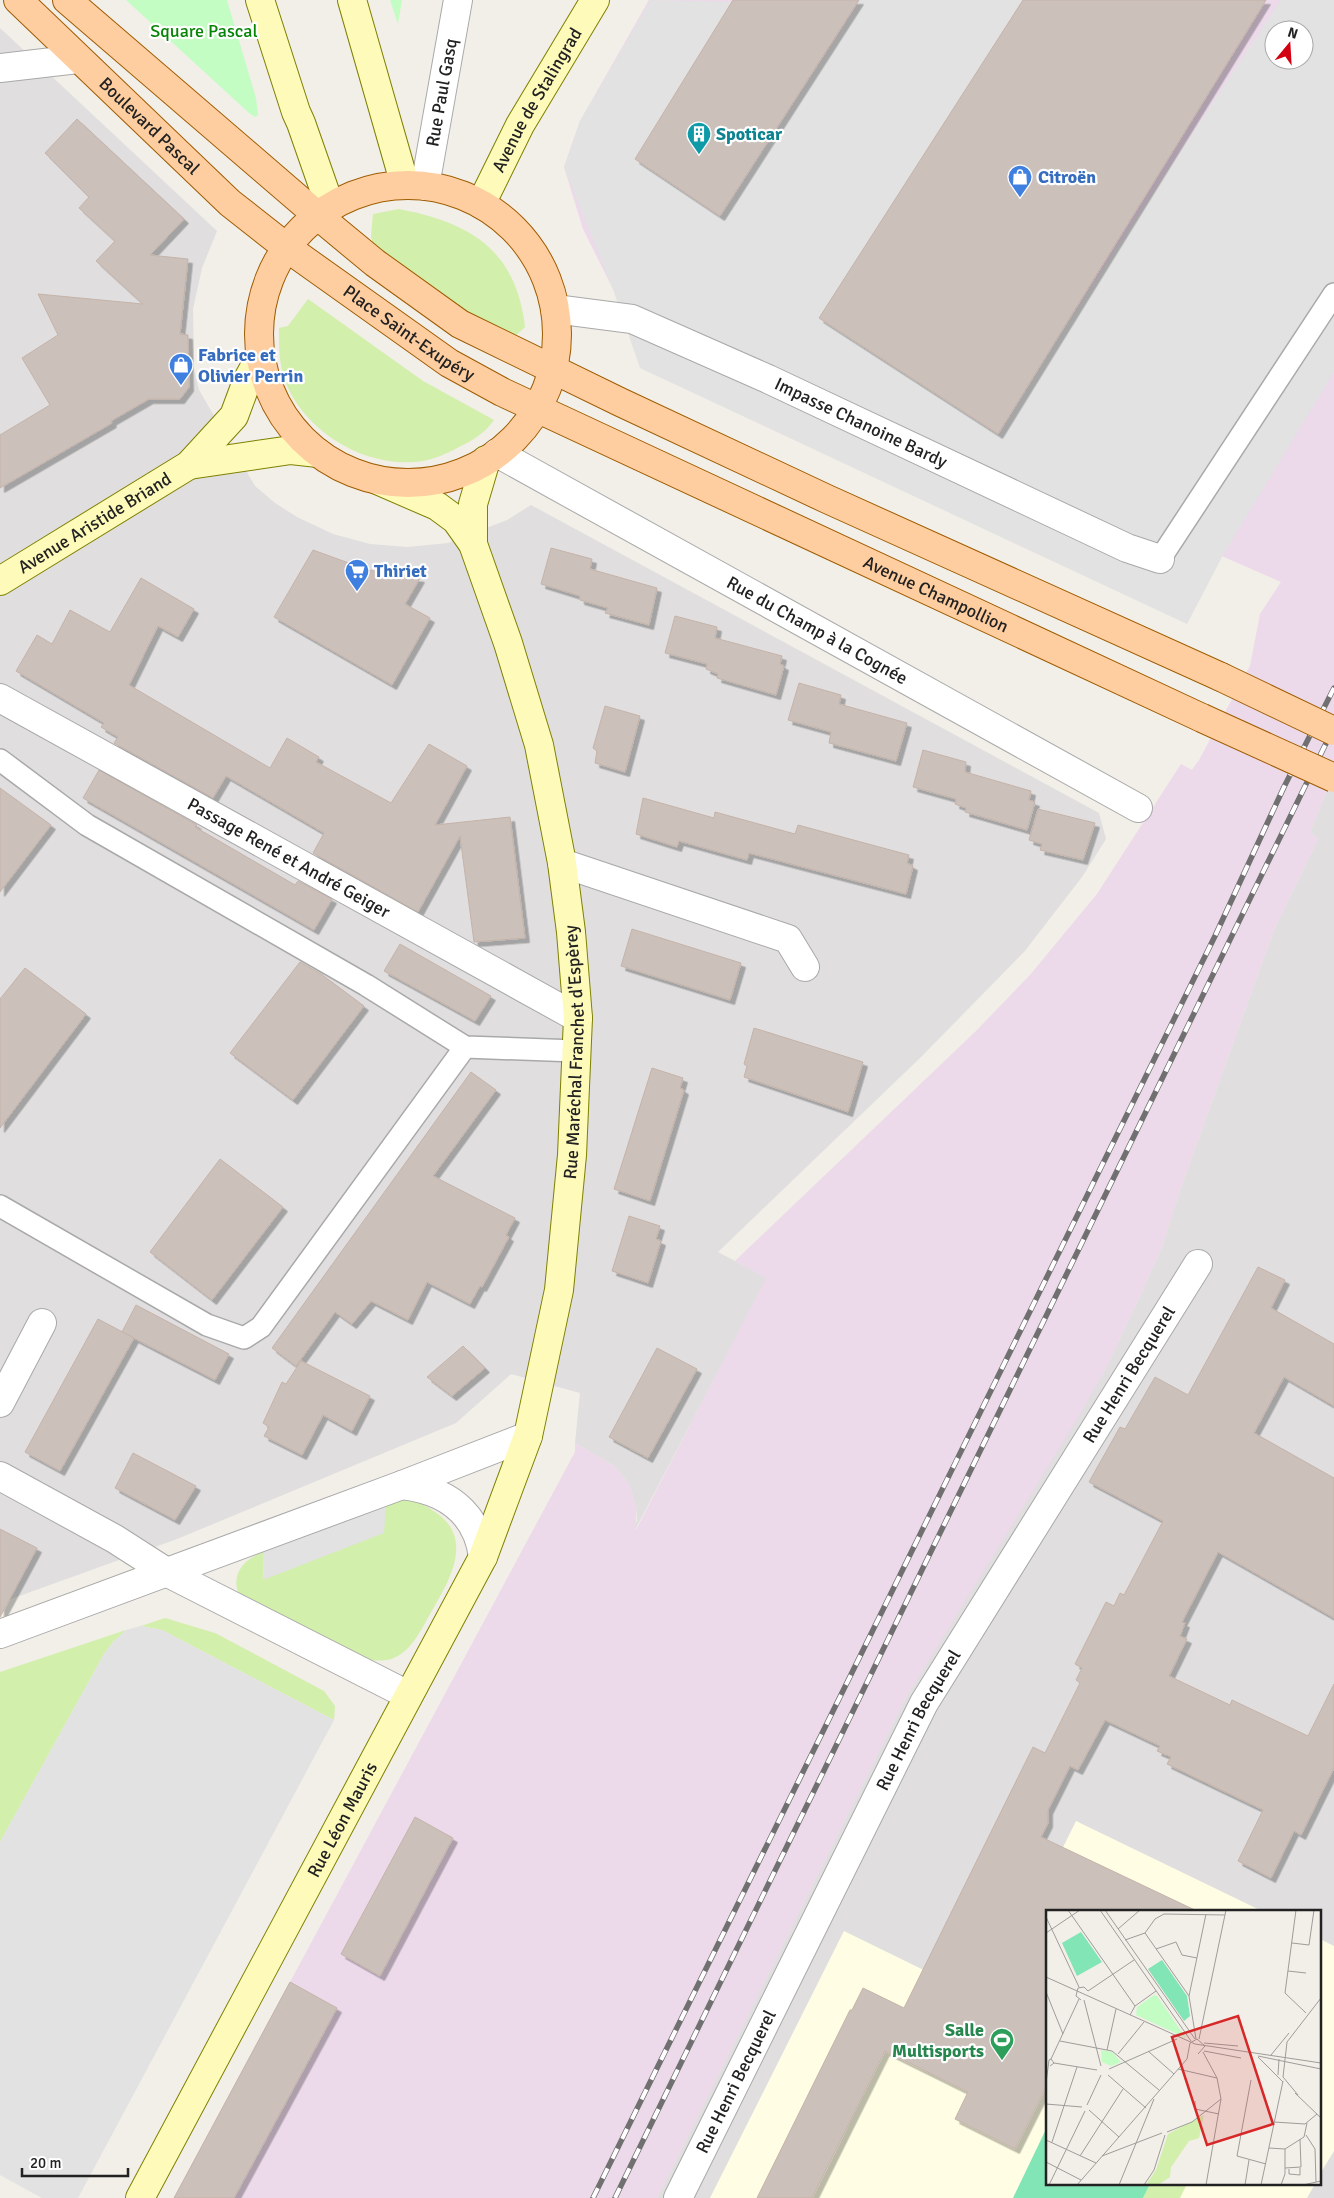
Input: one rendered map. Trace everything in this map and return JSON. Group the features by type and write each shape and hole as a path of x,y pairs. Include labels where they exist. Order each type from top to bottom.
{"main road":[{"name":"Boulevard Pascal","path":"18,0 230,204 286,247"},
{"path":"67,0 323,211"},
{"path":"260,0 296,112 302,123 323,211"},
{"path":"352,0 415,185"},
{"name":"Avenue de Stalingrad","path":"481,204 520,125 595,0"},
{"path":"415,185 452,191 481,204 507,223 525,242 542,268 555,309 557,334 553,370 538,408 518,435 492,457 449,477 426,482 400,483 377,480 343,468 318,453 287,422 265,379 258,335 262,299 272,272 286,247 323,211 374,188 415,185"},
{"name":"Place Saint-Exupéry","path":"323,211 374,263 460,324 553,370"},
{"name":"Place Saint-Exupéry","path":"286,247 449,363 502,392 538,408"},
{"name":"Avenue Aristide Briand","path":"0,582 190,465 234,416 247,382 260,357"},
{"path":"553,370 941,551 1221,677 1334,731"},
{"name":"Avenue Champollion","path":"538,408 1334,778"},
{"name":"Avenue Aristide Briand","path":"190,465 291,450 318,453"},
{"name":"Rue Maréchal Franchet d'Espèrey","path":"473,544 473,504 492,457"},
{"name":"Rue Maréchal Franchet d'Espèrey","path":"377,480 417,496 442,509 456,520 473,544 508,643 539,745 562,864 571,932 578,1018 572,1155 559,1290 528,1436"},
{"name":"Rue Léon Mauris","path":"140,2198 483,1557 528,1436"}],"street":[{"name":"Rue Paul Gasq","path":"415,185 458,0"},
{"path":"0,68 78,59"},
{"name":"Impasse Chanoine Bardy","path":"555,309 632,319 768,379 1127,548 1160,559"},
{"name":"Rue du Champ à la Cognée","path":"492,457 1138,808"},
{"name":"Passage René et André Geiger","path":"0,698 578,1018"},
{"path":"562,864 788,939 805,967"},
{"name":"Rue Henri Becquerel","path":"678,2198 924,1703 1198,1264"},
{"path":"0,1403 42,1323"},
{"path":"0,1634 168,1573 528,1436"},
{"path":"0,1476 115,1539 168,1573 408,1695"},
{"path":"402,1485 435,1491 459,1508 479,1535 483,1557"}],"lane":[{"path":"1160,559 1334,294"},
{"path":"0,760 87,825 366,985 465,1047 576,1051"},
{"path":"0,1206 207,1325 244,1338 261,1327 465,1047"}],"shaded area":[{"path":"649,0 1334,0 1334,774 1310,832 1318,839 1274,930 1179,1193 1162,1247 1106,1368 1073,1426 906,1697 657,2198 174,2198 575,1452 575,1443 614,1466 629,1484 636,1507 636,1530 766,1278 735,1261 976,1031 1030,975 1097,894 1181,764 1192,770 1199,760 1250,666 1260,614 1281,582 613,289 583,229 564,167 580,121"},
{"path":"651,0 732,2 635,159 720,216 860,0 1023,0 820,318 998,434 1063,329 1264,26 1264,70 1314,70 1314,20 1268,20 1281,0 1334,0 1334,372 1223,555 1187,624 640,368 613,289 564,167 580,121"},
{"path":"0,28 217,231 202,268 193,309 194,369 199,390 255,486 275,503 297,517 333,534 370,544 408,547 448,543 507,520 531,505 1099,813 1106,839 1082,877 1024,952 921,1057 718,1252 767,1278 634,1532 637,1520 636,1507 629,1484 614,1466 575,1443 580,1393 511,1374 456,1423 177,1539 0,1603"},
{"path":"1334,774 1334,2198 657,2198 906,1697 1106,1368 1162,1247 1179,1193 1274,930 1318,839 1310,832"},
{"path":"386,1505 384,1533 263,1580 264,1552"},
{"path":"141,1626 162,1630 334,1720 78,2198 42,2198 0,2175 0,1842 104,1654 126,1630"},
{"path":"1076,1821 1260,1910 1046,1910 1046,2186 1314,2186 1307,2198 710,2198 844,1931 987,2001"},
{"path":"1322,1940 1334,1946 1334,2151 1322,2171"}],"green space":[{"name":"Square Pascal","path":"126,0 227,0 256,98 258,115 255,117 249,113"},
{"path":"390,0 402,0 398,24"},
{"path":"399,209 448,223 468,232 486,244 512,278 520,300 525,327 513,338 448,300 373,246 371,236 373,214"},
{"path":"308,299 423,381 494,420 483,432 469,442 441,456 423,461 381,460 341,444 323,432 307,417 294,400 285,381 282,368 279,328 288,326"},
{"path":"405,1499 422,1504 446,1521 453,1533 456,1546 455,1560 445,1588 411,1645 394,1658 387,1660 364,1660 242,1596 238,1592 237,1578 242,1566 258,1554 264,1552 263,1579 386,1505"},
{"path":"165,1618 215,1633 324,1691 335,1706 334,1720 162,1630 141,1626"},
{"path":"126,1630 104,1654 0,1842 0,1672"},
{"path":"1046,2129 1046,2186 1149,2186 1143,2198 1013,2198"},
{"path":"1149,2186 1186,2186 1180,2198 1143,2198"}],"building":[{"path":"733,0 859,0 720,216 635,159"},
{"name":"Citroën","path":"1023,0 1266,0 998,434 819,318"},
{"path":"77,119 184,219 150,255 188,259 180,334 188,335 189,387 180,399 149,399 111,421 112,423 0,488 0,435 50,405 22,358 58,335 38,294 143,304 96,261 115,241 79,208 89,197 45,153"},
{"path":"551,548 592,559 590,569 657,588 649,625 605,613 608,608 580,600 580,596 541,584"},
{"path":"313,550 368,570 420,578 405,604 430,618 392,685 274,617"},
{"path":"141,578 194,609 178,637 158,626 129,685 270,768 287,738 319,757 316,762 391,803 429,744 467,766 435,825 510,817 525,938 474,942 460,836 418,912 313,853 324,833 226,776 213,798 114,743 118,737 101,727 104,723 16,671 37,635 52,644 70,610 110,632"},
{"path":"675,616 717,627 715,638 782,656 780,664 784,666 776,695 717,678 718,674 706,669 707,664 665,653"},
{"path":"799,683 841,695 839,704 907,723 896,761 829,743 831,732 788,720"},
{"path":"605,706 640,716 625,772 595,763 597,751 593,748"},
{"path":"923,750 966,762 965,772 1031,791 1029,800 1035,802 1027,830 965,812 966,808 955,804 956,799 913,787"},
{"path":"99,770 197,825 195,827 295,885 298,881 332,899 314,930 83,798"},
{"path":"0,788 51,825 0,892"},
{"path":"643,798 714,818 715,812 795,834 798,825 909,855 907,863 913,866 906,894 749,853 747,860 679,841 677,847 636,834"},
{"path":"1038,809 1095,823 1083,860 1040,850 1042,844 1029,840"},
{"path":"632,929 741,963 730,1000 621,966"},
{"path":"400,944 491,996 475,1021 384,971"},
{"path":"300,962 321,974 364,1006 293,1100 230,1053"},
{"path":"25,968 86,1014 0,1128 0,999"},
{"path":"754,1028 863,1062 848,1112 744,1077 747,1066 744,1064"},
{"path":"652,1068 683,1078 680,1088 684,1090 650,1201 614,1189"},
{"path":"471,1072 496,1090 433,1176 515,1218 506,1235 509,1237 482,1287 480,1286 470,1304 427,1282 408,1320 371,1301 352,1324 335,1312 296,1366 272,1348"},
{"path":"220,1159 283,1207 212,1300 150,1252"},
{"path":"629,1216 660,1226 656,1239 661,1241 648,1283 612,1271"},
{"path":"1258,1267 1285,1280 1271,1308 1334,1344 1334,1406 1284,1377 1254,1433 1334,1478 1334,1618 1218,1552 1182,1622 1185,1623 1180,1636 1187,1639 1169,1676 1230,1705 1232,1700 1308,1736 1334,1684 1334,1768 1301,1835 1294,1831 1271,1878 1238,1861 1263,1810 1167,1764 1171,1757 1157,1751 1160,1746 1105,1720 1078,1770 1070,1766 1048,1810 1048,1823 1041,1837 1195,1910 1046,1910 1046,2087 1015,2149 955,2119 968,2092 885,2051 812,2198 757,2198 850,2010 852,2010 863,1988 904,2008 1033,1747 1045,1753 1080,1683 1076,1680 1082,1668 1075,1664 1106,1602 1114,1606 1120,1593 1124,1595 1163,1521 1089,1482 1120,1427 1125,1429 1155,1377 1188,1395"},
{"path":"136,1305 229,1354 215,1380 122,1332"},
{"path":"98,1319 134,1338 60,1471 25,1452"},
{"path":"463,1346 485,1368 452,1396 427,1377"},
{"path":"657,1348 697,1369 648,1458 609,1437"},
{"path":"301,1361 370,1396 352,1431 323,1415 302,1455 264,1436 269,1427 263,1423 282,1382 286,1384"},
{"path":"133,1453 196,1486 175,1520 115,1488"},
{"path":"0,1529 37,1548 0,1617"},
{"path":"415,1817 453,1838 380,1976 341,1954"},
{"path":"290,1982 337,2008 234,2198 174,2198"}],"railway":[{"path":"593,2198 1215,936 1284,787 1334,688"},
{"path":"615,2198 1334,727"}],"place":[{"name":"Spoticar","path":"699,155"},
{"name":"Citroën","path":"1020,198"},
{"name":"Fabrice et Olivier Perrin","path":"181,386"},
{"name":"Thiriet","path":"357,592"},
{"name":"Salle Multisports","path":"1002,2061"}]}
